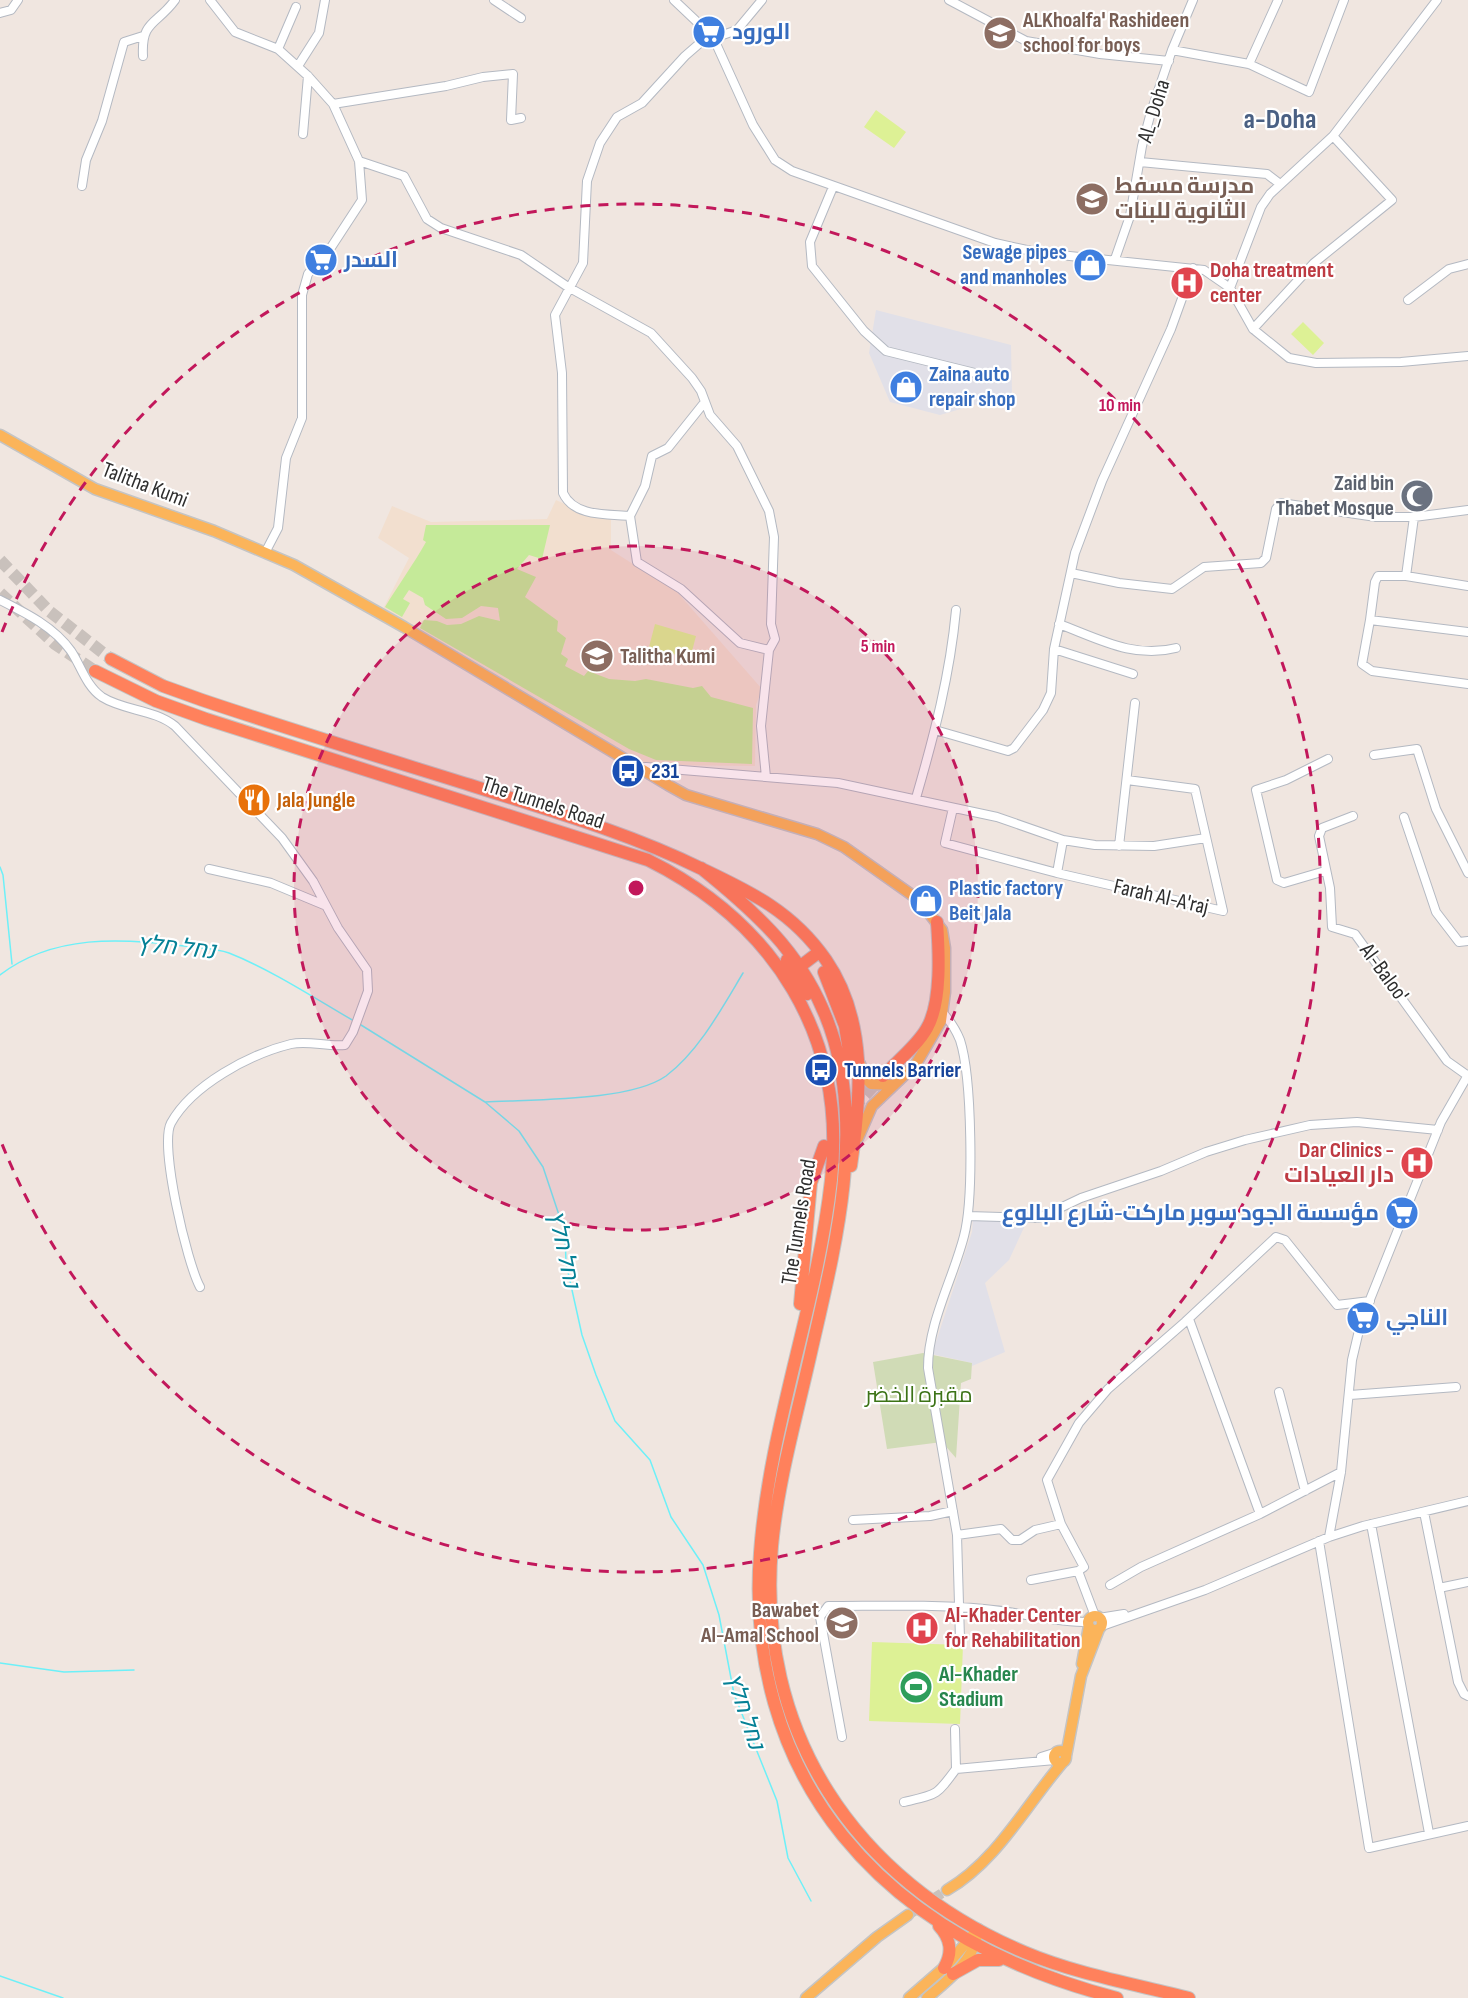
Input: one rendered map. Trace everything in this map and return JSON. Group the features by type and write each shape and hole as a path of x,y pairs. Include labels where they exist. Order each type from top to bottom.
{"highway":[{"name":"The Tunnels Road","path":"111,659 163,686 202,700 595,825 672,853 705,870"},
{"name":"The Tunnels Road","path":"95,671 156,701 648,860 751,920 777,945 803,964 827,1045 833,1078 834,1140 820,1250 788,1389 770,1480 760,1553 759,1614 763,1658 770,1689 792,1751 826,1814 881,1878 930,1916 971,1943 1004,1960 1117,1998"},
{"path":"705,870 724,878 774,915 829,1004 849,1087 849,1181"},
{"path":"705,870 744,902 803,964 840,987 851,1015 856,1029 859,1061 857,1122 849,1181 839,1218"},
{"path":"883,1076 923,1034 932,1018 936,1001 937,922"},
{"path":"803,964 824,1015 840,1067 845,1128 839,1218"},
{"path":"788,1389 807,1252 812,1183 824,1146"},
{"name":"The Tunnels Road","path":"839,1218 784,1471 772,1545 771,1614 781,1684 801,1740 814,1767 843,1815 862,1839 917,1892 978,1929 1029,1954 1119,1982 1189,1998"},
{"path":"930,1916 944,1932 950,1944 948,1971 978,1960 1004,1960"}],"main road":[{"name":"Talitha Kumi","path":"0,435 95,489 266,551 405,627 637,768 686,795 817,834 844,847 919,900 937,922 945,948 943,1013 916,1064 872,1106 865,1116 849,1181"},
{"path":"859,1061 864,1077 871,1084 895,1085"},
{"path":"947,1890 967,1878 986,1860 1039,1790 1059,1757 1071,1730 1081,1676 1095,1623"},
{"path":"812,1997 852,1960 908,1915"},
{"path":"927,1998 971,1943 978,1929"},
{"path":"909,1998 948,1971"}],"street":[{"path":"0,13 11,10 18,0"},
{"path":"143,56 143,36 147,27 175,0"},
{"path":"298,66 320,33 325,0"},
{"path":"494,0 521,18"},
{"path":"674,0 713,38 753,125 775,160 792,171 995,243 1041,253 1204,270 1230,288 1253,329 1289,358 1316,363 1401,362 1468,356"},
{"path":"630,516 591,513 574,507 563,493 562,374 555,315 583,263 587,181 600,143 617,117 642,103 700,43 720,38 737,30 762,0"},
{"path":"948,0 1026,41 1100,54 1169,61"},
{"name":"AL_Doha","path":"1115,259 1130,216 1142,146 1172,50 1193,0"},
{"path":"1249,64 1278,0"},
{"path":"1172,50 1249,64 1309,92 1344,0"},
{"path":"1230,288 1261,207 1280,184 1333,136 1437,0"},
{"path":"213,2 235,32 279,49 308,76 333,104 359,161 362,200 330,249 308,274 302,295 302,417 286,458 278,528 266,551"},
{"path":"279,49 297,7"},
{"path":"82,186 86,160 102,121 124,42 143,36"},
{"path":"333,104 446,86 483,77 513,74 511,120 521,118"},
{"path":"303,134 308,76"},
{"path":"1253,329 1314,263 1392,200 1333,136"},
{"path":"359,161 404,176 427,219 521,255 568,288 651,333 701,391 710,415 737,446 770,511 774,537 771,624 774,639 769,650 761,726 766,777"},
{"path":"1140,162 1267,174 1280,184"},
{"path":"833,187 810,242 812,266 864,331 886,351 975,373"},
{"path":"1408,300 1449,269 1468,264"},
{"path":"935,730 1000,751 1014,748 1043,710 1051,693 1054,649 1071,573 1102,482 1171,329 1193,268"},
{"path":"704,403 668,448 652,456 645,486 630,516 637,562 681,590 740,643 769,650"},
{"path":"1071,573 1119,582 1172,588 1204,567 1261,563 1266,558 1272,541 1276,509 1281,503 1377,517 1414,517 1468,510"},
{"path":"1406,576 1414,517"},
{"path":"1468,586 1406,576 1378,576 1375,582 1362,664 1367,669 1468,684"},
{"path":"0,600 28,615 60,638 78,662 89,685 99,695 145,711 175,726 233,790 269,823 314,881 324,905 348,944 361,959 369,978 363,1007 345,1045 289,1045 232,1068 200,1089 172,1122 168,1132 179,1221 200,1287"},
{"path":"916,798 952,658 956,610"},
{"path":"1370,620 1468,632"},
{"path":"1059,624 1121,648 1155,653 1176,648"},
{"path":"1054,649 1133,674"},
{"path":"1119,846 1135,702"},
{"path":"1374,754 1417,749 1436,809 1468,873"},
{"path":"1325,871 1284,882 1277,880 1256,790 1286,780 1328,759"},
{"path":"637,768 838,783 916,798 997,818 1063,840 1119,846 1154,846 1206,838"},
{"name":"Farah Al-A'raj","path":"953,808 945,843 1057,873 1222,911 1195,789 1126,780"},
{"name":"Al-Baloo'","path":"1353,816 1322,828 1319,836 1330,888 1332,927 1355,934 1447,1061 1468,1075"},
{"path":"1404,817 1436,912 1459,942 1468,941"},
{"path":"1057,873 1063,840"},
{"path":"209,869 271,884 324,905"},
{"path":"943,1013 956,1030 963,1054 968,1101 968,1216 928,1351 928,1368 957,1535 961,1607 960,1639"},
{"path":"1329,1537 1341,1472 1352,1360 1361,1322 1438,1130 1468,1075"},
{"path":"968,1216 1039,1218 1081,1198 1206,1152 1245,1140 1310,1125 1357,1122 1438,1130"},
{"path":"1030,1580 1078,1571 1084,1567 1061,1524 1047,1480 1069,1439 1108,1389 1189,1319 1276,1237 1285,1239 1337,1305 1370,1301"},
{"path":"1189,1319 1260,1514"},
{"path":"1350,1395 1456,1387"},
{"path":"1279,1392 1305,1491"},
{"path":"1110,1585 1141,1567 1260,1514 1341,1472"},
{"path":"842,1737 820,1617 828,1606 961,1607 1015,1611 1058,1622 1095,1623 1148,1610 1205,1590 1329,1537 1371,1524 1468,1501"},
{"path":"853,1520 930,1516 953,1511"},
{"path":"1424,1512 1458,1682 1464,1694 1468,1696"},
{"path":"957,1535 1001,1528 1012,1540 1020,1540 1035,1530 1061,1524"},
{"path":"1371,1524 1429,1833"},
{"path":"1319,1541 1368,1848 1468,1826"},
{"path":"1078,1571 1095,1623"},
{"path":"1439,1588 1468,1582"},
{"path":"904,1802 936,1794 951,1780 956,1768 956,1729"},
{"path":"956,1768 1006,1766 1059,1757"}],"shaded area":[{"path":"876,310 1011,345 1012,394 940,415 890,402 869,353"},
{"name":"Talitha Kumi","path":"556,500 591,516 611,517 611,550 677,592 762,689 756,705 755,766 652,765 616,751 383,609 409,558 378,538 392,506 431,522 547,519"},
{"path":"973,1218 1027,1221 1009,1260 985,1283 1005,1352 972,1366 972,1363 932,1354 972,1232"}],"green space":[{"path":"876,110 906,132 894,148 864,127"},
{"path":"1303,322 1324,343 1313,355 1291,334"},
{"path":"426,525 550,525 542,559 529,555 517,569 536,577 525,597 558,621 557,631 566,638 561,654 568,659 565,666 584,676 588,671 609,679 635,681 646,679 693,688 702,686 711,697 753,708 752,764 656,760 629,749 420,628 424,620 447,625 461,624 479,616 500,621 498,608 481,606 462,618 446,619 425,605 423,598 409,590 403,599 410,603 402,617 385,607 426,542 423,540"},
{"path":"655,624 696,636 690,659 649,647"},
{"name":"مقبرة الخضر","path":"923,1353 972,1363 971,1379 961,1383 956,1458 942,1442 887,1449 873,1362"},
{"name":"Al-Khader Stadium","path":"872,1642 963,1645 960,1724 869,1721"}],"waterway":[{"path":"0,867 3,875 12,964"},
{"name":"נחל חלץ","path":"0,975 42,952 89,942 137,941 213,949 229,953 260,967 354,1021"},
{"path":"485,1102 605,1095 629,1091 666,1076 699,1042 743,973"},
{"name":"נחל חלץ","path":"361,1025 485,1102 519,1131 543,1167 565,1233 566,1263 582,1335 596,1375 615,1421 650,1460 671,1517 703,1565 719,1615 734,1694 777,1801 788,1858 811,1901"},
{"path":"0,1663 64,1672 134,1670"},
{"path":"0,1976 63,1998"}],"tunnel":[{"path":"0,560 49,611 111,659"},
{"path":"0,593 55,644 95,671"},
{"path":"853,1108 880,1079"},
{"path":"908,1915 947,1890"}],"place":[{"name":"الورود","path":"709,32"},
{"name":"ALKhoalfa' Rashideen school for boys","path":"1000,33"},
{"name":"مدرسة مسفط الثانوية للبنات","path":"1092,199"},
{"name":"السدر","path":"321,260"},
{"name":"Sewage pipes and manholes","path":"1090,265"},
{"name":"Doha treatment center","path":"1187,283"},
{"name":"Zaina auto repair shop","path":"906,387"},
{"name":"Zaid bin Thabet Mosque","path":"1417,496"},
{"name":"Talitha Kumi","path":"597,656"},
{"name":"231","path":"628,771"},
{"name":"Jala Jungle","path":"254,800"},
{"name":"Plastic factory Beit Jala","path":"926,901"},
{"name":"Tunnels Barrier","path":"821,1070"},
{"name":"Dar Clinics - دار العيادات","path":"1417,1163"},
{"name":"مؤسسة الجود سوبر ماركت-شارع البالوع","path":"1402,1213"},
{"name":"الناجي","path":"1363,1318"},
{"name":"Bawabet Al-Amal School","path":"842,1623"},
{"name":"Al-Khader Center for Rehabilitation","path":"922,1628"},
{"name":"Al-Khader Stadium","path":"916,1687"}],"district":[{"name":"a-Doha","path":"1280,119"}]}
